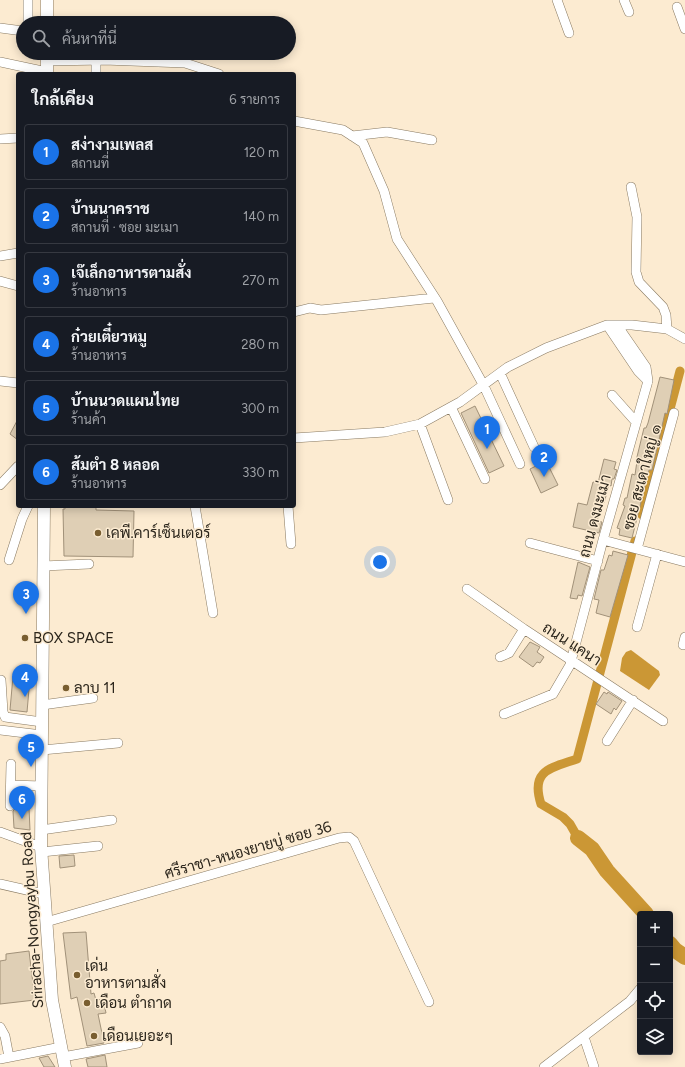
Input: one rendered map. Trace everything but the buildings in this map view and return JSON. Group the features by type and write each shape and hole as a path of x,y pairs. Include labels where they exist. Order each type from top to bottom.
{"main road":[{"path":"47,0 47,16"},
{"name":"Sriracha-Nongyaybu Road","path":"44,508 41,830 52,1000 63,1057"}],"street":[{"path":"28,0 28,16"},
{"path":"557,0 569,33"},
{"path":"624,0 629,12"},
{"path":"677,7 685,29"},
{"path":"0,28 16,30"},
{"path":"96,60 96,72"},
{"path":"0,62 47,65 96,60 186,63 208,72"},
{"path":"296,120 343,130 363,143 379,179 397,239 434,298 484,386 520,464"},
{"path":"352,136 387,132 432,140"},
{"path":"0,139 16,138"},
{"path":"631,187 637,217 636,272 639,282 663,307 666,315 667,329"},
{"path":"0,256 16,253"},
{"path":"0,281 16,285"},
{"path":"296,312 310,308 321,310 434,298"},
{"path":"296,438 385,432 420,424 451,407 484,386 508,367 546,348 612,325 632,325 667,329 685,339"},
{"name":"ถนน ดงมะเม่า","path":"504,714 553,694 572,659 603,540 648,381 638,372 612,325"},
{"path":"500,373 534,447"},
{"path":"4,381 16,378"},
{"path":"4,381 16,383"},
{"path":"612,395 636,422"},
{"path":"451,407 485,479"},
{"name":"ซอย สะเดาใหญ่ ๑","path":"637,549 674,413"},
{"path":"420,424 448,500"},
{"path":"0,485 16,468"},
{"path":"9,560 27,508"},
{"path":"195,508 213,613"},
{"path":"288,508 292,544"},
{"path":"603,540 685,561"},
{"path":"530,543 598,561"},
{"path":"637,627 657,554"},
{"path":"43,566 89,564"},
{"name":"ถนน แคนา","path":"467,590 663,721"},
{"path":"500,657 509,653 524,629"},
{"path":"1,680 3,712 5,716 42,722"},
{"path":"42,705 93,698"},
{"path":"607,741 633,700"},
{"path":"0,730 42,735"},
{"path":"42,750 118,743"},
{"path":"10,806 11,764"},
{"path":"11,785 42,786"},
{"path":"41,830 112,820"},
{"path":"0,832 42,849 98,846"},
{"name":"ศรีราชา-หนองยายบู่ ซอย 36","path":"46,922 349,836 354,841 429,1002"},
{"path":"0,884 44,894"},
{"path":"544,1067 630,1001 637,993"},
{"path":"0,1027 5,1036 10,1057"},
{"path":"584,1037 594,1067"},
{"path":"0,1059 10,1057 63,1057 138,1042"}],"shaded area":[{"path":"631,650 659,671 660,675 649,690 620,671 622,658 626,652"}],"waterway":[{"path":"642,515 680,371"},
{"path":"578,838 570,824 563,817 541,804 538,793 538,784 545,772 551,768 577,759 635,541"},
{"path":"578,838 592,849 607,871 643,911"},
{"path":"672,947 685,957"}],"place":[{"name":"สง่างามเพลส","path":"487,449"},
{"name":"บ้านนาคราช","path":"544,477"},
{"name":"เคพี.คาร์เซ็นเตอร์","path":"98,533"},
{"name":"เจ๊เล็กอาหารตามสั่ง","path":"26,614"},
{"name":"BOX SPACE","path":"25,638"},
{"name":"ลาบ 11","path":"66,688"},
{"name":"ก๋วยเตี๋ยวหมู","path":"25,697"},
{"name":"บ้านนวดแผนไทย","path":"31,767"},
{"name":"ส้มตำ 8 หลอด","path":"22,819"},
{"name":"เด่น อาหารตามสั่ง","path":"77,975"},
{"name":"เดือน ตำถาด","path":"87,1003"},
{"name":"เดือนเยอะๆ","path":"94,1036"}]}
